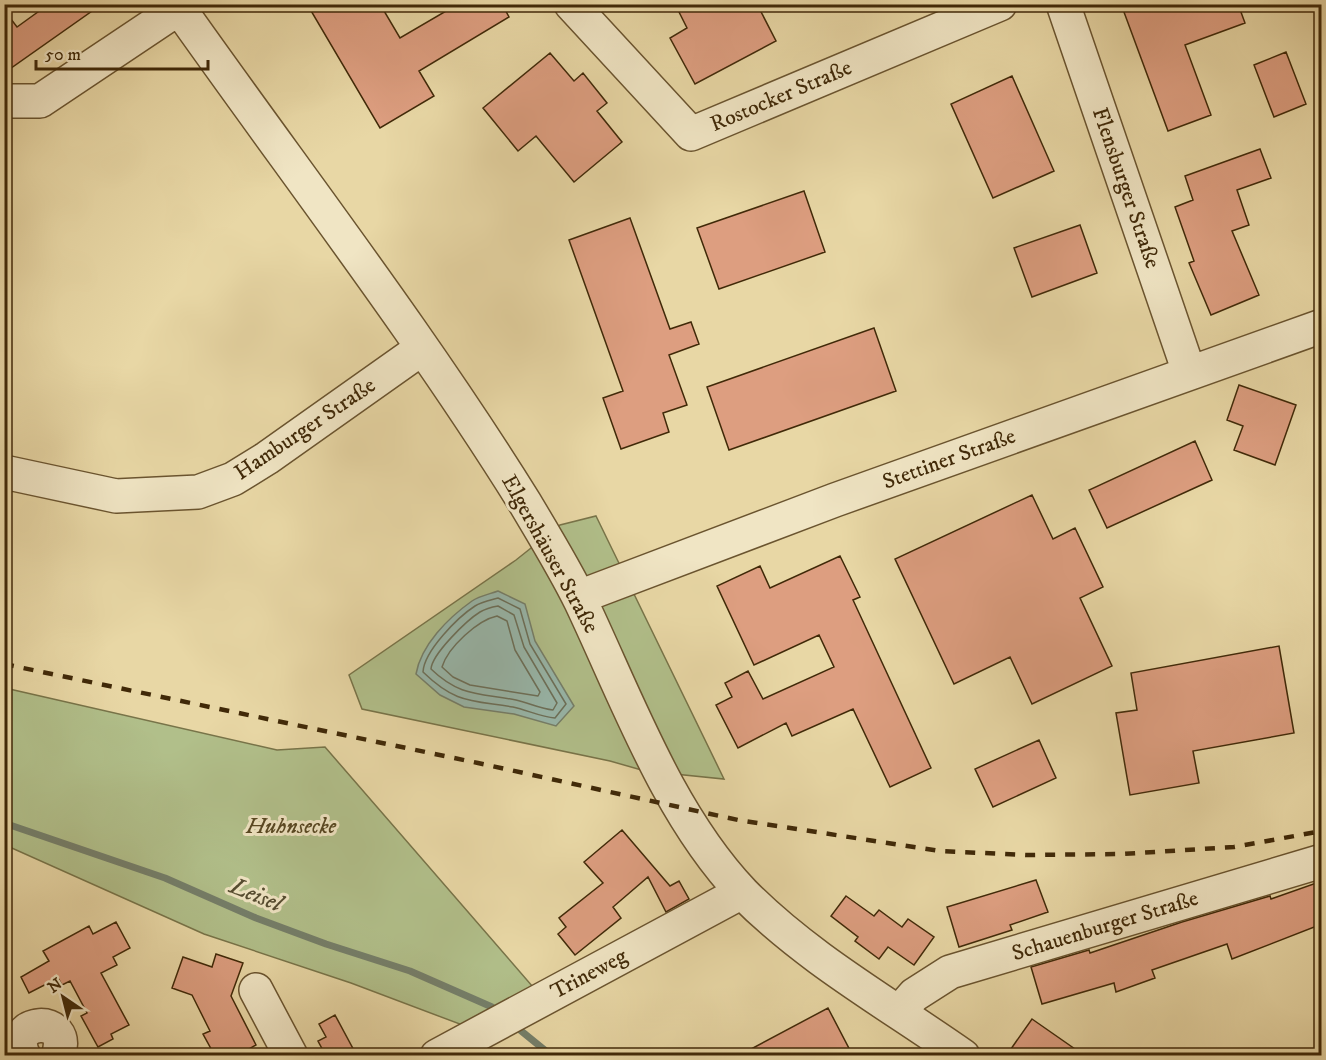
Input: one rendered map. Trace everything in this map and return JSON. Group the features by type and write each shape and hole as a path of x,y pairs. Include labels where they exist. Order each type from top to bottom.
{"street":[{"name":"Rostocker Straße","path":"571,4 691,134 1000,4"},
{"name":"Flensburger Straße","path":"1063,4 1189,372"},
{"path":"4,101 40,100 180,6"},
{"name":"Elgershäuser Straße","path":"180,6 422,349 525,503 579,597 673,796 701,838 742,892 804,948 900,1011 963,1056"},
{"name":"Stettiner Straße","path":"579,597 835,500 1322,326"},
{"name":"Hamburger Straße","path":"4,472 116,496 198,492 233,479 267,458 422,349"},
{"name":"Schauenburger Straße","path":"900,1011 914,995 950,972 1322,861"},
{"name":"Trineweg","path":"436,1056 742,892"},
{"path":"256,990 291,1056"},
{"path":"24,1056 20,1043 24,1033 32,1026 43,1024 53,1028 60,1036 61,1047 58,1056"}],"green space":[{"path":"596,516 724,779 645,771 610,761 362,709 349,675 516,560 560,525"},
{"name":"Huhnsecke","path":"5,688 277,750 325,747 533,987 465,1026 351,983 204,934 5,845"}],"water":[{"path":"498,591 525,604 535,641 574,706 556,726 514,714 464,707 440,695 416,674 423,653 445,624 475,599"}],"building":[{"path":"49,4 102,4 4,73 4,10 17,27"},
{"path":"307,4 380,4 400,38 458,4 502,4 509,17 419,71 434,96 380,128"},
{"path":"675,4 757,4 776,41 695,84 670,38 687,28"},
{"path":"1121,4 1238,4 1245,23 1185,45 1211,115 1168,131"},
{"path":"1286,52 1306,104 1274,117 1254,65"},
{"path":"550,53 574,81 583,73 607,103 597,111 622,142 574,182 536,136 518,151 483,108"},
{"path":"1012,76 1054,171 993,198 951,104"},
{"path":"1260,149 1271,178 1237,190 1249,225 1232,231 1259,295 1211,315 1189,263 1194,261 1175,207 1193,200 1185,176"},
{"path":"804,191 825,252 719,289 697,228"},
{"path":"630,218 670,329 691,322 699,344 669,355 687,405 663,413 669,432 621,449 603,398 623,391 569,240"},
{"path":"1080,225 1097,273 1032,297 1014,248"},
{"path":"874,328 896,391 729,450 707,387"},
{"path":"1239,385 1296,405 1275,465 1234,450 1243,426 1227,420"},
{"path":"1195,441 1212,480 1107,528 1089,490"},
{"path":"1032,495 1053,539 1075,528 1103,587 1080,598 1112,666 1032,704 1010,657 954,684 895,559"},
{"path":"840,556 860,597 853,600 931,768 890,787 853,709 792,736 786,723 738,748 716,705 732,697 725,683 748,671 763,699 834,667 819,635 754,665 717,586 760,566 770,588"},
{"path":"1279,646 1294,733 1193,751 1199,783 1130,795 1116,713 1137,710 1131,673"},
{"path":"1039,740 1056,778 993,807 975,769"},
{"path":"622,830 670,886 679,881 689,899 666,912 648,877 613,907 621,918 575,955 558,934 566,927 559,918 603,883 584,862"},
{"path":"1036,880 1048,912 1010,925 1012,930 959,947 947,907"},
{"path":"1322,881 1322,924 1232,959 1227,944 1152,970 1155,978 1116,992 1114,983 1042,1004 1031,967 1089,950 1090,953 1182,922 1270,896 1271,899"},
{"path":"846,896 874,916 879,910 902,927 908,919 934,937 914,965 888,947 879,959 855,941 858,937 831,916"},
{"path":"116,922 130,948 113,957 117,965 101,973 129,1025 111,1034 113,1039 98,1047 81,1016 87,1013 70,981 62,985 58,978 29,993 21,977 49,961 43,951 89,926 93,934"},
{"path":"216,954 243,963 231,996 256,1045 237,1056 215,1056 203,1034 210,1031 192,995 172,988 183,957 212,967"},
{"path":"828,1008 853,1056 738,1056"},
{"path":"335,1015 357,1056 326,1056 318,1041 326,1037 319,1024"},
{"path":"1032,1019 1085,1056 1006,1056"}],"waterway":[{"name":"Leisel","path":"4,823 165,878 256,918 326,944 410,971 492,1007"},
{"name":"Leisel","path":"520,1030 552,1056"}],"railway":[{"path":"4,664 738,820 940,851 1026,855 1123,854 1234,847 1322,831"}]}
